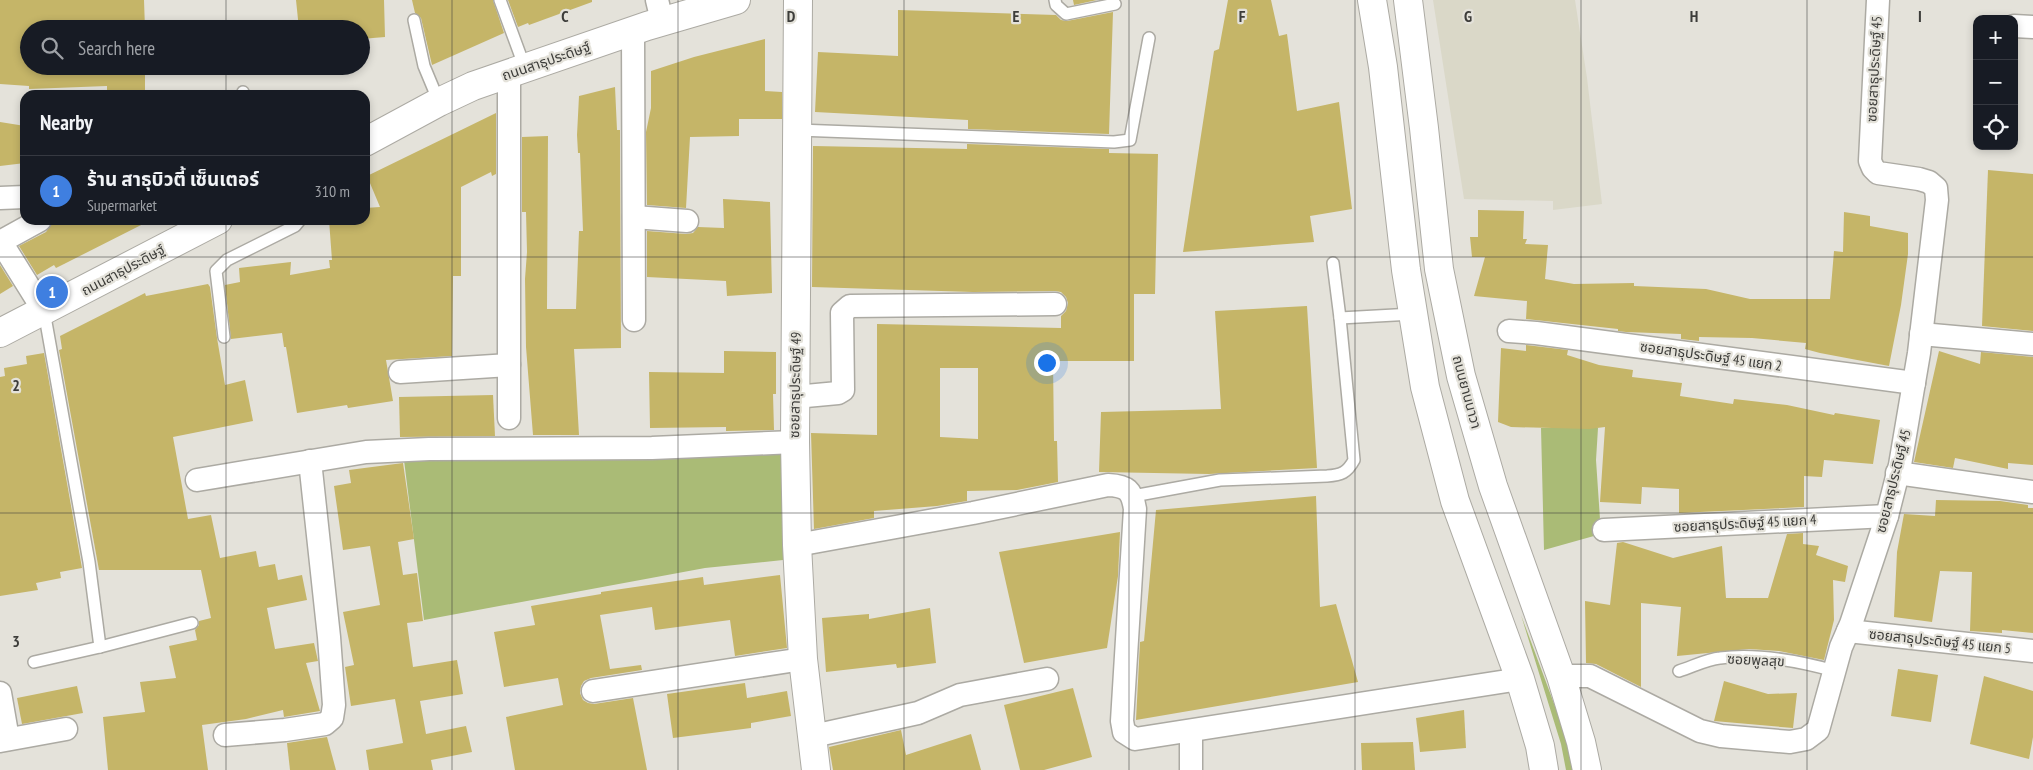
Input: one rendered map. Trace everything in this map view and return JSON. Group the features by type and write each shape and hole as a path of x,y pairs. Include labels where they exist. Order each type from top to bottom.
{"main road":[{"name":"ถนนสาธุประดิษฐ์","path":"370,139 473,86 633,31 660,11 736,0"},
{"name":"ซอยสาธุประดิษฐ์ 49","path":"798,0 795,397 797,545 803,659 816,770"},
{"path":"1372,0 1383,67 1406,270 1425,386 1455,501 1520,679 1540,746 1544,770"},
{"name":"ถนนยานนาวา","path":"1408,0 1439,269 1461,376 1493,486 1562,676 1582,742 1587,770"},
{"name":"ถนนสาธุประดิษฐ์","path":"0,333 205,225"},
{"path":"1497,615 1501,592 1482,533 1482,527 1488,522 1496,521 1513,541"}],"street":[{"name":"ซอยสาธุประดิษฐ์ 45","path":"1562,676 1590,676 1700,730 1721,736 1790,742 1806,739 1818,730 1835,671 1887,516 1897,473 1914,384 1937,200 1936,188 1929,182 1878,173 1872,168 1870,161 1878,0"},
{"path":"2018,26 2033,26"},
{"path":"633,31 634,320"},
{"path":"509,418 517,71"},
{"path":"0,198 20,196"},
{"path":"634,217 687,221"},
{"path":"31,225 1,242 44,311"},
{"path":"795,397 838,393 843,390 842,313 850,306 1055,304"},
{"name":"ซอยสาธุประดิษฐ์ 45 แยก 2","path":"1509,331 1536,333 1914,384"},
{"path":"1921,334 2033,344"},
{"path":"400,372 509,365"},
{"path":"197,480 366,452 652,448 795,442"},
{"path":"225,735 286,730 325,724 332,718 334,705 329,637 310,460"},
{"path":"1897,473 2033,492"},
{"path":"797,545 972,513 1108,484 1122,486 1133,496 1135,509 1122,721 1124,732 1135,739 1520,679"},
{"name":"ซอยสาธุประดิษฐ์ 45 แยก 4","path":"1604,530 1887,516"},
{"name":"ซอยสาธุประดิษฐ์ 45 แยก 5","path":"1848,631 2033,651"},
{"path":"593,691 803,659"},
{"path":"812,736 918,712 960,695 1047,679"},
{"path":"0,693 4,740 66,729"},
{"path":"1191,731 1191,770"}],"lane":[{"path":"500,0 517,71"},
{"path":"1055,0 1056,5 1066,14 1115,4"},
{"path":"414,20 424,66 439,102"},
{"path":"798,130 1114,142 1130,140 1149,38"},
{"path":"224,337 216,271 227,260 296,225"},
{"path":"1133,496 1220,480 1341,475 1349,469 1354,460 1333,263"},
{"path":"44,311 89,562 100,647"},
{"path":"1340,318 1413,314"},
{"path":"34,662 192,623"},
{"name":"ซอยพูลสุข","path":"1679,671 1718,658 1757,658 1806,663 1835,671"}],"shaded area":[{"path":"1433,0 1575,0 1587,78 1602,204 1553,210 1553,201 1464,199"}],"green space":[{"path":"1541,428 1598,428 1596,460 1601,534 1544,550"},
{"path":"782,450 783,560 705,568 424,620 404,460"},
{"path":"1521,615 1568,741 1576,770 1566,770 1561,744"}],"building":[{"path":"0,0 144,0 145,20 20,20 20,75 145,75 145,90 107,90 107,86 29,89 29,86 0,84"},
{"path":"296,0 384,0 385,37 370,38 370,20 298,20"},
{"path":"412,0 493,0 504,33 432,65 421,18 415,13"},
{"path":"508,0 592,0 592,2 529,25 528,23 518,27"},
{"path":"1073,0 1097,0 1074,5"},
{"path":"1228,0 1271,0 1279,36 1287,34 1297,111 1339,102 1352,209 1310,216 1314,242 1183,252 1214,51 1219,49"},
{"path":"898,10 1056,15 1061,20 1067,21 1113,12 1109,134 968,129 968,120 815,112 818,52 898,56"},
{"path":"765,39 765,91 782,92 782,119 739,119 739,136 690,137 686,208 647,205 646,132 651,108 651,71 694,57"},
{"path":"615,87 617,130 620,130 621,348 574,349 579,435 533,435 526,347 525,279 527,252 526,212 522,212 522,137 548,136 547,309 576,309 579,231 583,231 580,153 578,153 577,135 579,96"},
{"path":"496,113 496,174 492,176 491,172 461,187 461,276 453,276 452,356 386,360 393,401 348,408 347,405 297,413 282,333 231,339 225,285 240,282 239,268 291,262 290,275 330,268 329,260 332,260 329,225 370,225 370,208 380,207 370,183 370,175"},
{"path":"0,122 20,125 20,164 0,166"},
{"path":"967,144 1109,149 1109,153 1158,154 1155,294 1134,294 1134,361 1053,361 1054,441 1057,441 1058,482 1017,490 967,491 967,501 937,506 874,511 874,518 814,529 811,433 877,435 877,324 1061,328 1061,316 1066,311 1068,303 1066,297 1061,292 1055,291 973,292 812,287 813,146 967,149","holes":["940,368 978,368 978,439 940,437"]},
{"path":"1988,170 2033,174 2033,331 1982,326"},
{"path":"723,199 770,202 772,293 727,296 726,281 647,277 647,231 686,234 693,233 698,227 724,228"},
{"path":"1478,210 1524,211 1523,239 1527,239 1525,244 1548,245 1545,279 1574,284 1634,283 1634,286 1706,289 1750,299 1830,299 1834,251 1843,252 1844,212 1870,216 1870,226 1908,233 1908,254 1901,305 1889,366 1805,349 1806,343 1752,338 1699,337 1699,341 1681,339 1681,334 1626,332 1618,331 1618,329 1526,319 1527,301 1474,296 1485,257 1472,257 1470,237 1478,237"},
{"path":"51,225 141,225 56,268 54,265 37,275 19,246 46,232"},
{"path":"0,265 13,286 0,294"},
{"path":"208,284 225,385 245,380 253,421 173,437 188,519 211,515 220,558 256,551 259,567 275,564 278,580 302,575 307,600 267,608 275,649 314,643 318,661 306,663 320,711 284,717 283,710 246,719 202,725 208,770 108,770 103,717 145,712 140,682 176,678 169,646 197,640 195,630 199,625 199,621 211,618 201,570 99,570 59,350 62,349 60,336 145,293 146,296"},
{"path":"1307,306 1317,468 1209,474 1099,472 1101,412 1221,409 1215,311"},
{"path":"1526,345 1568,350 1567,355 1599,365 1633,370 1632,377 1682,383 1680,396 1733,404 1734,399 1787,405 1834,415 1835,413 1880,420 1873,464 1824,460 1822,477 1804,476 1804,507 1679,513 1679,489 1642,487 1641,504 1600,502 1605,427 1589,429 1511,427 1498,422 1501,348 1526,351"},
{"path":"724,351 776,352 776,394 773,394 774,430 726,431 726,427 650,428 649,372 724,373"},
{"path":"1939,351 1980,364 1981,352 2033,357 2033,465 2008,463 2008,469 1955,458 1953,468 1914,462"},
{"path":"44,353 82,568 60,572 61,578 36,583 38,590 0,596 0,377 5,376 4,368 27,364 26,356"},
{"path":"493,395 495,436 400,437 399,397"},
{"path":"403,463 414,539 398,542 403,575 417,573 423,621 407,623 413,667 457,660 463,694 420,701 426,734 466,726 472,752 431,760 433,770 369,770 366,750 403,743 395,699 351,706 345,667 354,665 343,612 380,605 370,546 343,550 334,486 351,483 349,470"},
{"path":"1316,496 1320,607 1336,604 1358,682 1136,720 1140,642 1144,641 1156,510"},
{"path":"1936,500 2000,501 2028,505 2028,508 2033,508 2033,633 2002,630 2002,633 1970,631 1972,572 1940,571 1932,622 1894,617 1897,552 1904,514 1935,516"},
{"path":"1120,532 1118,576 1107,648 1024,663 999,552"},
{"path":"1803,533 1803,544 1819,546 1816,555 1848,566 1845,582 1833,580 1834,620 1824,660 1779,651 1749,649 1677,656 1681,607 1641,603 1641,687 1596,664 1586,663 1585,601 1610,605 1617,543 1623,542 1673,558 1722,546 1726,598 1768,598 1787,534"},
{"path":"780,575 787,648 735,656 730,620 655,630 652,607 600,615 610,669 641,665 642,670 591,678 584,681 580,693 583,700 594,704 633,698 647,770 515,770 506,717 563,705 558,678 504,687 494,632 535,625 531,606 601,594 601,592 703,577 704,585"},
{"path":"930,608 936,663 897,668 896,664 826,672 822,618 869,614 869,619"},
{"path":"1898,669 1938,675 1931,722 1891,716"},
{"path":"1984,676 2033,691 2033,737 2029,759 1970,744"},
{"path":"1724,681 1768,694 1797,693 1793,728 1714,721"},
{"path":"745,683 747,698 787,691 791,716 751,723 751,728 673,738 667,694"},
{"path":"77,686 83,713 22,724 17,698"},
{"path":"1073,688 1092,757 1044,770 1020,770 1004,705"},
{"path":"1464,710 1466,748 1420,752 1416,718"},
{"path":"901,730 906,755 971,734 981,770 833,770 829,747"},
{"path":"327,737 336,770 290,770 287,743"},
{"path":"1413,742 1415,770 1362,770 1361,743"}],"place":[{"name":"ร้าน สาธุบิวตี้ เซ็นเตอร์","path":"52,292"}]}
